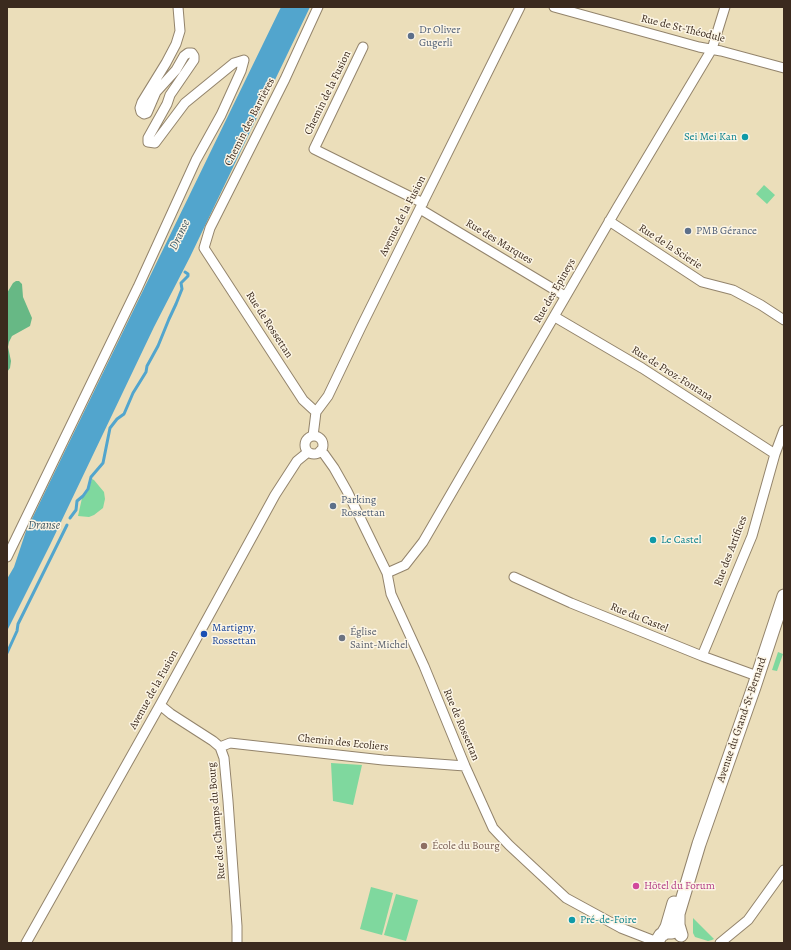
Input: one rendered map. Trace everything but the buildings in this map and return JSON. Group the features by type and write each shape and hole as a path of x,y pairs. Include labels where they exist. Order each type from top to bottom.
{"street":[{"path":"7,557 138,287 196,160 221,115 242,71 244,60 234,63 185,103 155,143 148,142 148,138 167,104 170,95 194,60 194,55 192,54 188,53 184,56 176,70 156,92 147,113 144,114 141,112 140,108 142,102 176,44 180,31 178,7"},
{"name":"Chemin des Barrières","path":"204,248 210,228 282,86 318,7"},
{"name":"Avenue de la Fusion","path":"26,943 160,705 275,494 297,461 308,452 305,448 305,443 313,436 316,412 328,396 520,7"},
{"name":"Rue de St-Théodule","path":"554,7 699,47 784,68"},
{"name":"Rue des Epineys","path":"387,573 405,565 423,542 555,317 565,296 712,49 725,7"},
{"name":"Chemin de la Fusion","path":"363,47 314,149 422,206"},
{"name":"Rue des Marques","path":"422,206 565,296"},
{"name":"Rue de la Scierie","path":"609,221 702,282 733,290 761,305 784,320"},
{"name":"Rue de Rossettan","path":"204,248 303,400 316,412"},
{"name":"Rue de Proz-Fontana","path":"555,317 642,368 775,454"},
{"name":"Rue des Artifices","path":"702,656 752,536 775,454 784,430"},
{"path":"308,452 315,454 320,451 323,446 322,441 318,437 313,436"},
{"name":"Rue de Rossettan","path":"320,451 334,468 347,491 387,573 391,594 424,666 465,766 493,828 509,845 571,902 621,928 659,939"},
{"name":"Rue du Castel","path":"514,576 569,602 702,656 757,676"},
{"name":"Avenue du Grand-St-Bernard","path":"685,941 678,925 678,914 699,844 784,596"},
{"name":"Rue des Champs du Bourg","path":"160,705 171,714 213,741 220,747 224,758 237,943"},
{"name":"Chemin des Ecoliers","path":"220,747 230,743 383,760 465,766"},
{"name":"Avenue du Grand-St-Bernard","path":"659,939 667,927 677,893 699,844"},
{"path":"720,943 748,920 784,870"},
{"path":"659,939 668,932 674,932 685,941"}],"green space":[{"path":"764,185 775,195 767,204 756,194"},
{"path":"16,281 19,281 22,284 23,297 32,318 30,326 12,336 9,342 8,347 11,361 10,368 7,372 7,293"},
{"path":"92,479 104,492 105,499 103,508 89,517 78,516 82,498 88,491"},
{"path":"778,652 783,654 777,671 772,670"},
{"path":"331,763 362,765 353,805 333,801"},
{"path":"371,887 393,893 382,935 360,929"},
{"path":"396,894 418,900 406,941 384,935"},
{"path":"693,918 714,939 708,941 695,937 693,933"}],"water":[{"name":"Dranse","path":"281,7 310,7 190,257 154,327 50,545 7,631 7,579 14,567 26,531"}],"waterway":[{"path":"70,518 76,510 77,501 88,489 91,477 103,463 110,428 117,419 124,414 133,393 146,372 147,366 158,346 182,289 181,283 188,276 185,272"},
{"path":"7,653 17,631 18,624 67,525"}],"place":[{"name":"Dr Oliver Gugerli","path":"411,36"},
{"name":"Sei Mei Kan","path":"745,137"},
{"name":"PMB Gérance","path":"688,231"},
{"name":"Parking Rossettan","path":"333,506"},
{"name":"Le Castel","path":"653,540"},
{"name":"Martigny, Rossettan","path":"204,634"},
{"name":"Église Saint-Michel","path":"342,638"},
{"name":"École du Bourg","path":"424,846"},
{"name":"Hôtel du Forum","path":"636,886"},
{"name":"Pré-de-Foire","path":"572,920"}]}
